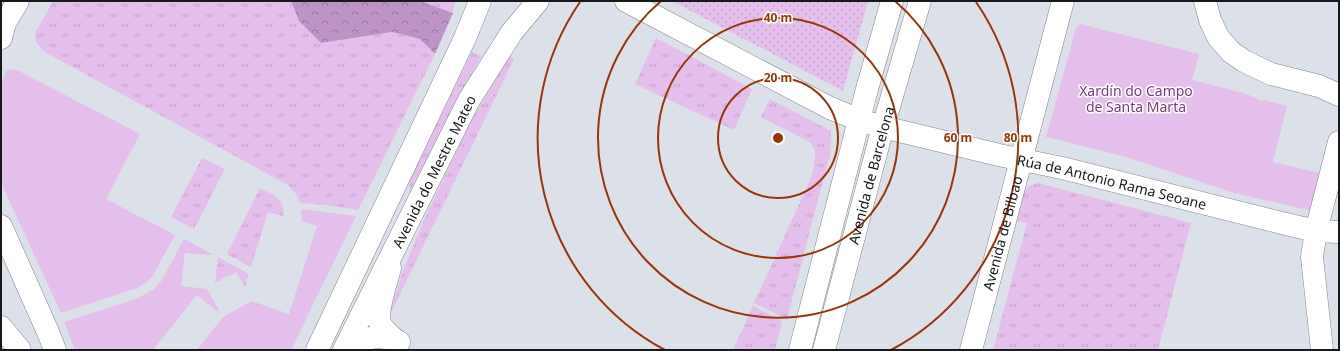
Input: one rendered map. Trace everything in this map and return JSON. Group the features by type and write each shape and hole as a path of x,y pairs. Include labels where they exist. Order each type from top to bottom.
{"street":[{"path":"2,29 18,1"},
{"name":"Avenida do Mestre Mateo","path":"317,350 465,38 480,1"},
{"name":"Avenida do Mestre Mateo","path":"346,350 469,100 512,32 538,1"},
{"name":"Rúa de Antonio Rama Seoane","path":"626,1 830,108 859,120 999,156 1062,168 1316,231 1339,232"},
{"name":"Avenida de Barcelona","path":"800,350 859,120 892,1"},
{"name":"Avenida de Barcelona","path":"824,350 883,127 920,1"},
{"name":"Avenida de Bilbao","path":"971,350 1063,1"},
{"path":"1205,1 1210,20 1218,37 1231,52 1244,61 1271,74 1319,86 1339,95"},
{"path":"1322,350 1312,257 1316,231 1339,142"},
{"path":"1,226 55,350"},
{"path":"394,251 379,314 380,322 384,330 400,345"},
{"path":"1,327 20,350"},
{"path":"346,350 355,343 365,339 379,337 400,345"}],"green space":[{"path":"53,1 291,1 299,21 321,43 392,32 420,39 435,54 358,210 300,203 296,194 288,185 43,51 36,42 35,33"},
{"path":"291,1 420,1 453,13 435,54 420,39 392,32 321,43 299,21"},
{"path":"420,1 455,1 453,13"},
{"path":"672,1 868,1 843,91"},
{"name":"Xardín do Campo de Santa Marta","path":"1080,24 1199,54 1192,80 1243,93 1257,98 1257,100 1264,100 1287,106 1273,162 1324,174 1313,211 1234,193 1126,157 1046,137 1076,28"},
{"path":"656,38 752,89 734,130 635,84"},
{"path":"472,52 481,56 409,193 410,180"},
{"path":"510,56 514,59 388,319 402,273 424,220 472,119"},
{"path":"11,69 17,70 140,134 106,199 175,235 152,277 146,283 137,288 61,313 2,185 1,85 6,71"},
{"path":"770,99 831,131 830,156 787,319 754,303 812,176 815,150 810,142 761,117"},
{"path":"202,158 225,169 194,229 171,217"},
{"path":"1038,183 1191,223 1158,350 993,350 1027,223 1015,220 1023,192 1029,186"},
{"path":"260,188 278,198 282,205 283,216 268,212 251,267 227,254"},
{"path":"301,209 356,216 291,350 197,350 223,317 252,301 289,314 317,226 302,221"},
{"path":"184,239 212,254 185,253 181,286 207,289 219,310 218,312 197,295 153,350 75,350 64,322 136,299 154,289 162,280"},
{"path":"218,257 249,274 245,287 236,272 215,283"},
{"path":"753,306 782,321 775,350 733,350"}]}
